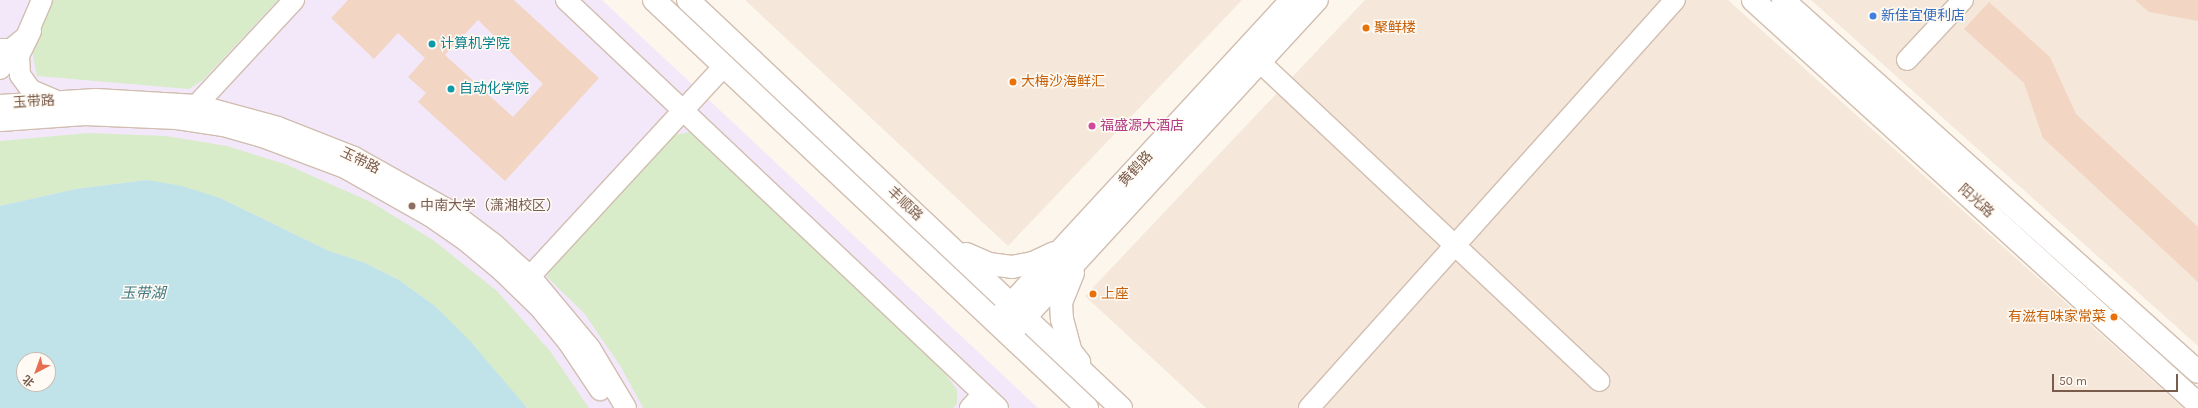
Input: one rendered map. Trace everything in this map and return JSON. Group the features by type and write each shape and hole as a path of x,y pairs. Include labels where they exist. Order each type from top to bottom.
{"main road":[{"path":"654,0 725,65 1087,408"},
{"name":"丰顺路","path":"688,0 1121,408"},
{"name":"黄鹤路","path":"1002,328 1253,56 1292,0"},
{"path":"1253,56 1317,0"},
{"name":"阳光路","path":"1753,0 2195,401"},
{"name":"阳光路","path":"1783,0 2198,372"},
{"path":"944,240 971,258 989,264 1012,267 1033,263 1085,238"},
{"path":"1085,238 1076,267 1061,302 1062,319 1072,352 1096,385"}],"street":[{"path":"42,0 31,31 19,56 20,75 35,92 55,100"},
{"path":"184,120 294,0"},
{"path":"566,0 685,110 977,401 998,408"},
{"path":"1309,408 1675,0"},
{"path":"1907,60 1963,0"},
{"path":"0,49 11,49 21,43 31,31"},
{"path":"0,69 20,48 31,31"},
{"path":"1253,56 1454,246 1600,381"},
{"path":"525,282 725,65"},
{"name":"玉带路","path":"0,105 55,100 96,99 197,105 278,127 354,157 449,210 494,244 525,282 590,348 626,408"},
{"path":"0,121 85,115 127,115 184,120 223,126 262,137 344,168 385,189 460,237 525,282 568,342 610,408"}],"shaded area":[{"name":"中南大学（潇湘校区）","path":"0,0 602,0 1038,408 0,408"},
{"path":"745,0 1242,0 1008,246"},
{"path":"1365,0 1728,0 2183,408 1206,408 1085,296"},
{"path":"1811,0 2198,0 2198,346"}],"green space":[{"path":"47,0 278,0 203,80 189,89 37,76 31,46"},
{"path":"695,131 942,369 957,390 957,404 953,408 643,408 621,367 584,313 547,277 555,258 668,136"},
{"path":"88,133 166,136 227,146 285,164 371,202 433,240 497,291 550,351 589,408 527,408 435,306 399,280 363,262 329,251 220,198 147,180 76,189 0,206 0,141"}],"water":[{"name":"玉带湖","path":"147,180 182,186 220,198 329,251 363,262 399,280 435,306 471,342 527,408 0,408 0,206 76,189"}],"building":[{"name":"自动化学院","path":"348,0 514,0 599,78 505,181 418,102 426,93 408,77 425,58 398,33 374,59 331,18","holes":["478,20 543,84 513,117 445,55"]},
{"path":"2135,0 2198,0 2198,21 2149,12"},
{"path":"1989,2 2050,57 2076,114 2198,227 2198,282 2043,138 2024,83 1964,29"}],"place":[{"name":"新佳宜便利店","path":"1873,16"},
{"name":"聚鲜楼","path":"1366,28"},
{"name":"计算机学院","path":"432,44"},
{"name":"大梅沙海鲜汇","path":"1013,82"},
{"name":"自动化学院","path":"451,89"},
{"name":"福盛源大酒店","path":"1092,126"},
{"name":"中南大学（潇湘校区）","path":"412,206"},
{"name":"上座","path":"1093,294"},
{"name":"有滋有味家常菜","path":"2114,317"}]}
